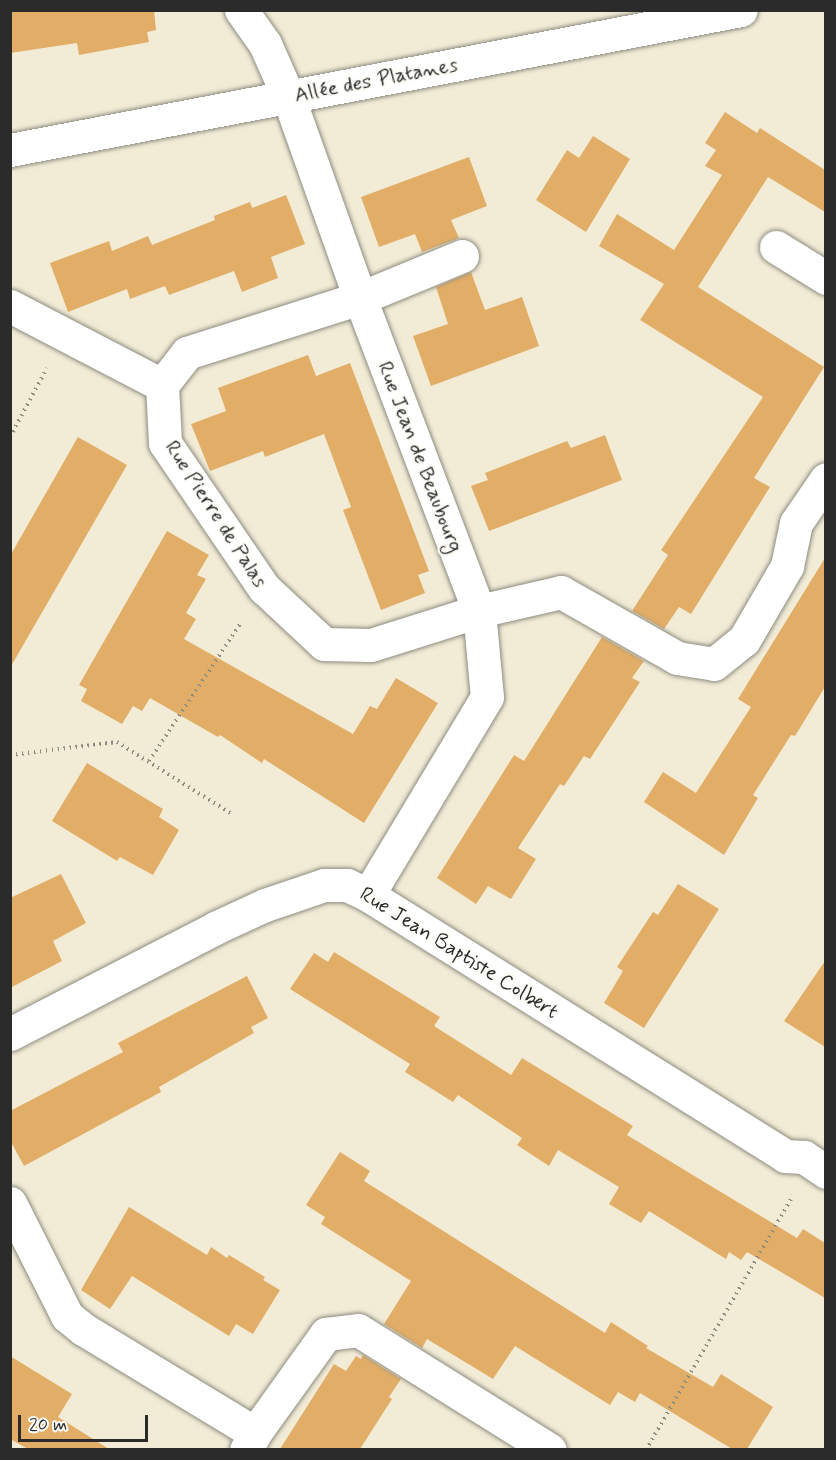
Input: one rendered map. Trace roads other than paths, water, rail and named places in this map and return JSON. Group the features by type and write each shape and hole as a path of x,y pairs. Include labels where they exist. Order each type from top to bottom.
{"street":[{"name":"Rue Jean de Beaubourg","path":"241,10 265,44 288,96 360,298 479,611 487,697 368,895"},
{"name":"Allée des Platanes","path":"10,150 741,10"},
{"path":"776,246 825,278"},
{"path":"10,306 162,385 187,353 360,298 462,256"},
{"name":"Rue Pierre de Palas","path":"162,385 165,443 264,588 324,644 371,645 479,611 561,592 677,658 714,664 744,640 787,566 796,523 825,479"},
{"name":"Rue Jean Baptiste Colbert","path":"10,1034 215,928 293,894 324,885 347,885 368,895 785,1156 818,1156"},
{"path":"10,1203 68,1316 83,1329 250,1441 326,1334 358,1330 550,1449"}]}
